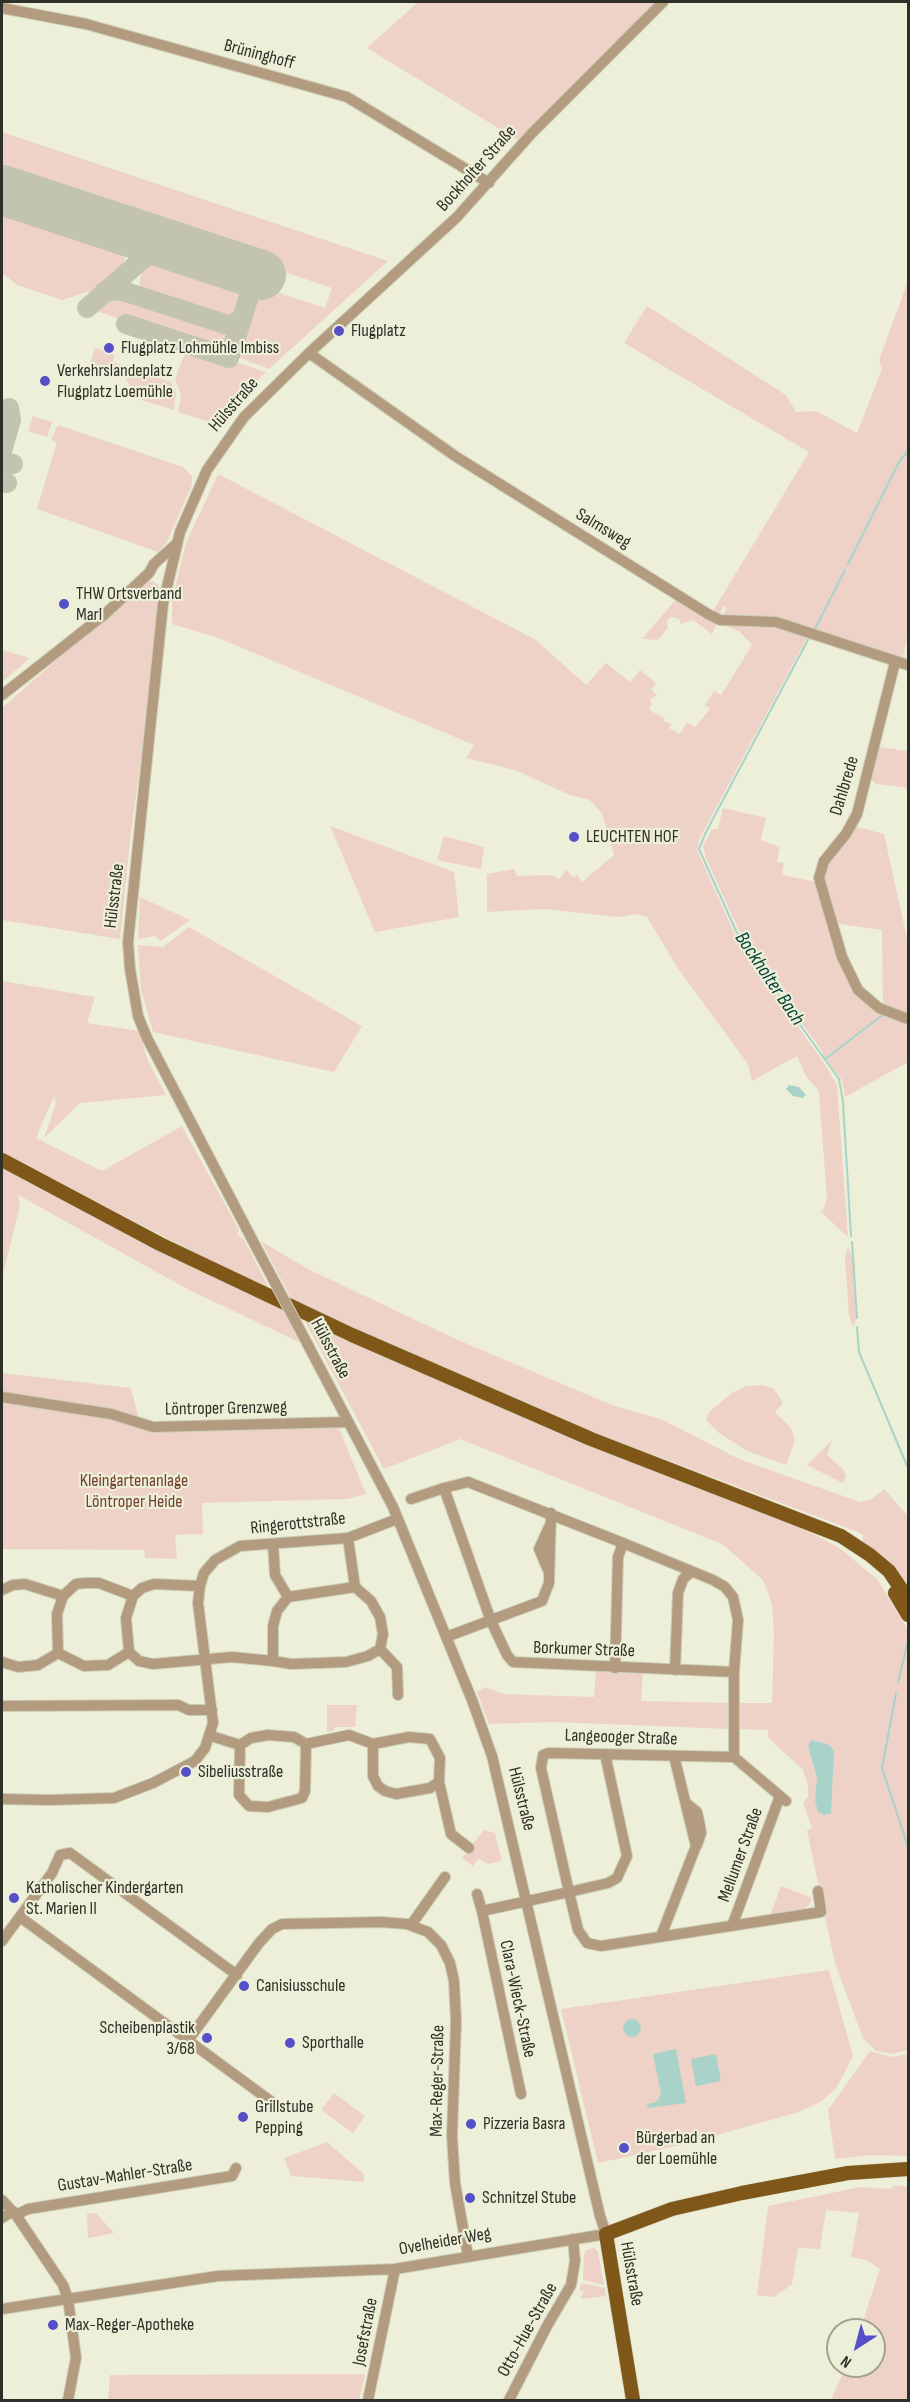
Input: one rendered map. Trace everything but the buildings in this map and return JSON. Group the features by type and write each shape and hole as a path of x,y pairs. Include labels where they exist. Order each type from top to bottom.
{"main road":[{"path":"2,1160 160,1244 373,1345 591,1439 841,1536 889,1571 909,1599"},
{"path":"810,1524 867,1562 887,1582 909,1614"},
{"path":"888,2171 909,2169"},
{"path":"888,2171 909,2176"},
{"name":"Ovelheider Weg","path":"606,2234 703,2201 848,2173 888,2171"},
{"name":"Hülsstraße","path":"606,2234 633,2400"}],"street":[{"name":"Bockholter Straße","path":"309,353 457,217 586,77 663,2"},
{"name":"Brüninghoff","path":"2,8 86,24 347,97 489,183"},
{"name":"Hülsstraße","path":"309,353 267,393 225,442 193,499 176,544 168,576 128,942 133,995 147,1038 397,1520 492,1756 606,2234"},
{"name":"Salmsweg","path":"309,353 456,456 708,614 720,620 776,622 909,665"},
{"path":"2,695 105,614 176,544"},
{"path":"149,573 168,576"},
{"name":"Dahlbrede","path":"895,662 857,814 846,834 824,861 819,878 842,957 858,990 879,1008 909,1019"},
{"name":"Löntroper Grenzweg","path":"2,1397 111,1414 153,1427 347,1422"},
{"path":"411,1499 468,1482 551,1518 623,1543 713,1580 733,1597 738,1620 734,1672 734,1757"},
{"name":"Borkumer Straße","path":"444,1488 491,1621 507,1655 513,1662 734,1672"},
{"path":"446,1637 542,1600 547,1593 551,1518"},
{"name":"Ringerottstraße","path":"200,1586 204,1573 224,1553 240,1546 348,1538 397,1520"},
{"path":"2,1799 100,1799 131,1794 195,1761 210,1736 212,1710 205,1660 198,1602 200,1586 154,1584 142,1588 133,1596 126,1618 129,1652 139,1661 153,1664 205,1660 232,1657 291,1664 346,1662 368,1656 380,1649 383,1634 380,1617 371,1601 355,1587 348,1538"},
{"path":"615,1668 618,1557 623,1543"},
{"path":"273,1544 275,1575 288,1598"},
{"path":"675,1670 678,1593 683,1579 691,1572"},
{"path":"58,1653 57,1614 63,1596 75,1584 99,1583 133,1596"},
{"path":"2,1590 13,1585 25,1584 63,1596"},
{"path":"273,1661 273,1626 277,1611 288,1598 355,1587"},
{"path":"380,1649 397,1667 398,1695"},
{"path":"58,1653 84,1666 108,1665 129,1652"},
{"path":"2,1662 18,1667 38,1665 58,1653"},
{"path":"2,1706 178,1705 189,1710 212,1710"},
{"path":"210,1736 240,1745 251,1738 268,1736 294,1737 306,1744 349,1735 372,1744 409,1737 430,1739 441,1758 439,1782 451,1834 469,1848"},
{"path":"240,1745 239,1795 249,1806 268,1807 302,1798 305,1791 306,1744"},
{"path":"372,1744 373,1776 378,1786 385,1791 396,1794 429,1788 439,1782"},
{"name":"Langeooger Straße","path":"734,1757 549,1753 540,1762 578,1930 587,1943 601,1946 821,1912 818,1891"},
{"path":"482,1911 608,1883 617,1878 627,1856 605,1754"},
{"path":"661,1936 696,1846 674,1756"},
{"name":"Mellumer Straße","path":"732,1926 783,1798 734,1757"},
{"path":"4,1934 20,1917 52,1873 60,1855 70,1853 237,1975"},
{"path":"411,1925 445,1877"},
{"name":"Clara-Wieck-Straße","path":"477,1894 521,2094"},
{"path":"20,1917 276,2105"},
{"name":"Max-Reger-Straße","path":"189,2039 272,1929 282,1923 373,1922 411,1925 428,1932 441,1945 452,1971 456,2021 452,2136 455,2183 468,2256"},
{"name":"Gustav-Mahler-Straße","path":"15,2213 39,2207 232,2176 236,2168"},
{"path":"2,2200 15,2213 63,2285 68,2299 76,2358 68,2400"},
{"path":"2,2218 15,2213"},
{"name":"Ovelheider Weg","path":"2,2309 218,2276 395,2269 606,2234"},
{"name":"Otto-Hue-Straße","path":"509,2400 546,2326 572,2285 575,2261 573,2240"},
{"name":"Josefstraße","path":"369,2400 395,2269"}],"green space":[{"path":"418,2 658,2 606,51 521,142 367,48"},
{"path":"2,132 388,261 269,369 235,356 258,286 325,308 332,288 2,177"},
{"path":"2,200 118,239 127,250 123,264 91,291 62,300 17,285 2,273"},
{"path":"165,255 239,281 245,292 236,316 220,320 143,291 139,283 142,271 156,258"},
{"path":"908,281 908,635 902,660 775,618 721,617 727,608 724,606 718,616 712,613 809,452 624,343 647,306 786,395 796,412 816,411 857,433 882,369 879,360"},
{"path":"120,295 229,331 232,336 227,351 222,353 96,311 112,297"},
{"path":"187,347 266,372 216,424 178,412 181,394 175,380"},
{"path":"95,348 114,354 112,372 90,364"},
{"path":"114,362 171,382 176,392 174,410 131,397 130,385 124,376 114,373"},
{"path":"33,416 52,422 47,437 28,431"},
{"path":"58,425 183,467 192,476 192,485 167,542 158,552 37,509 57,442 51,440"},
{"path":"218,474 536,640 586,685 606,663 630,682 640,670 656,683 651,690 657,695 650,700 652,704 649,710 665,718 664,721 671,724 669,728 680,734 687,722 695,727 710,709 705,705 714,691 721,695 752,645 740,632 727,626 768,624 808,636 700,838 697,850 740,946 822,1060 837,1085 848,1237 820,1211 823,1210 827,1198 819,1094 806,1076 797,1056 752,1081 748,1064 679,970 647,917 638,914 618,917 544,909 487,912 487,874 514,869 517,876 553,875 559,879 566,870 574,878 577,875 582,882 614,855 602,814 590,800 570,795 515,770 466,758 474,745 216,637 172,624 172,600 186,543"},
{"path":"152,581 158,584 160,591 154,663 130,840 120,939 2,920 2,708 144,583"},
{"path":"678,597 718,622 712,634 693,620 681,624 679,619 672,617 667,621 668,628 658,640 642,639"},
{"path":"2,650 30,658 2,682"},
{"path":"877,747 908,751 908,788 876,784 869,777"},
{"path":"723,808 766,818 761,840 780,847 777,862 784,863 782,875 817,882 852,985 868,1006 908,1023 908,1062 845,1097 842,1080 825,1059 885,1016 824,1058 822,1051 746,946 706,858 703,846 712,829 718,829"},
{"path":"330,826 454,872 459,917 375,932"},
{"path":"854,826 884,834 908,943 908,1018 883,1008 882,930 833,923 822,891 828,861"},
{"path":"444,836 484,847 481,869 437,860"},
{"path":"140,897 190,920 161,941 155,936 138,939"},
{"path":"189,927 362,1026 334,1072 153,1032 141,990 138,945 163,947"},
{"path":"2,981 95,997 87,1023 139,1031 148,1061 166,1095 80,1103 44,1138 56,1103 54,1096 36,1138 102,1171 182,1126 239,1230 237,1235 243,1238 271,1292 2,1153"},
{"path":"2,1168 283,1310 299,1342 189,1290 18,1195 20,1205 2,1278"},
{"path":"261,1241 308,1269 458,1340 612,1405 663,1420 739,1459 860,1502 872,1499 884,1489 908,1516 908,1594 863,1545 863,1535 858,1532 569,1423 293,1302"},
{"path":"848,1247 855,1264 856,1319 853,1327 849,1316 845,1258"},
{"path":"305,1321 545,1427 790,1522 838,1547 877,1579 908,1630 908,2050 892,2054 876,2051 863,2038 835,1964 807,1830 812,1828 803,1802 808,1797 808,1786 803,1770 768,1737 768,1730 737,1729 737,1703 772,1703 774,1633 772,1604 763,1580 722,1544 460,1439 384,1469"},
{"name":"Kleingartenanlage Löntroper Heide","path":"2,1373 131,1388 139,1419 155,1425 338,1426 366,1494 348,1499 202,1503 203,1534 175,1535 177,1559 145,1558 144,1550 2,1549"},
{"path":"763,1385 774,1389 783,1403 775,1412 791,1428 795,1440 786,1465 747,1451 719,1433 706,1420 709,1412 732,1393 746,1386"},
{"path":"832,1440 827,1455 843,1469 846,1476 843,1483 807,1465"},
{"path":"596,1671 643,1673 641,1701 730,1703 729,1729 554,1722 489,1724 477,1692 485,1687 504,1694 594,1697"},
{"path":"327,1705 357,1705 355,1727 335,1727 333,1731 327,1732"},
{"path":"484,1830 495,1833 502,1861 488,1864 478,1859 473,1866 462,1858"},
{"path":"781,1886 812,1898 810,1904 801,1912 770,1916"},
{"path":"829,1970 853,2056 837,2087 822,2101 799,2112 685,2144 598,2163 561,2009"},
{"path":"870,2051 892,2057 908,2054 908,2156 871,2155 835,2159 828,2110"},
{"path":"334,2093 365,2116 353,2133 321,2110"},
{"path":"327,2142 364,2174 364,2182 291,2176 284,2158"},
{"path":"894,2185 908,2187 908,2400 831,2400 841,2378 886,2378 886,2318 864,2318 880,2269 866,2260 851,2257 859,2213 826,2210 820,2249 798,2248 792,2284 774,2297 757,2295 768,2206 861,2187 891,2189"},
{"path":"96,2213 114,2233 88,2238 87,2214"},
{"path":"594,2248 598,2251 604,2285 583,2280 584,2254 586,2250"},
{"path":"582,2283 605,2288 606,2296 580,2299 584,2292 579,2289"},
{"path":"365,2374 359,2400 108,2400 110,2375"}],"water":[{"path":"789,1085 799,1087 806,1095 803,1098 793,1096 786,1089"},
{"path":"811,1740 830,1745 834,1752 831,1813 825,1815 818,1812 815,1800 817,1777 808,1746"},
{"path":"632,2019 638,2022 641,2028 638,2034 632,2037 626,2034 623,2028 626,2022"},
{"path":"676,2049 686,2103 648,2108 647,2104 656,2102 661,2094 653,2054"},
{"path":"716,2054 721,2081 696,2086 691,2059"}],"waterway":[{"name":"Bockholter Bach","path":"848,564 899,462 908,451"},
{"name":"Bockholter Bach","path":"814,631 845,570"},
{"name":"Bockholter Bach","path":"810,636 699,849 742,944 839,1079 843,1102 851,1236"},
{"path":"825,1059 884,1014"},
{"name":"Bockholter Bach","path":"852,1242 857,1318"},
{"name":"Bockholter Bach","path":"857,1327 859,1352 908,1468"},
{"name":"Bockholter Bach","path":"898,1683 907,1644"},
{"name":"Bockholter Bach","path":"896,1693 882,1768 908,1847"}],"taxiway":[{"path":"128,231 137,235 144,246 140,261"},
{"path":"87,308 155,248 170,245"},
{"path":"104,292 120,290 231,326 242,318 252,287 249,275 235,267"},
{"path":"126,324 229,358 243,316"},
{"path":"2,451 11,420 9,408"},
{"path":"2,461 13,464"},
{"path":"2,482 7,483"}],"runway":[{"path":"2,190 261,275"}],"place":[{"name":"Flugplatz","path":"339,331"},
{"name":"Flugplatz Lohmühle Imbiss","path":"109,348"},
{"name":"Verkehrslandeplatz Flugplatz Loemühle","path":"45,381"},
{"name":"THW Ortsverband Marl","path":"64,604"},
{"name":"LEUCHTEN HOF","path":"574,837"},
{"name":"Sibeliusstraße","path":"186,1772"},
{"name":"Katholischer Kindergarten St. Marien II","path":"14,1898"},
{"name":"Canisiusschule","path":"244,1986"},
{"name":"Scheibenplastik 3/68","path":"207,2038"},
{"name":"Sporthalle","path":"290,2043"},
{"name":"Grillstube Pepping","path":"243,2117"},
{"name":"Pizzeria Basra","path":"471,2124"},
{"name":"Bürgerbad an der Loemühle","path":"624,2148"},
{"name":"Schnitzel Stube","path":"470,2198"},
{"name":"Max-Reger-Apotheke","path":"53,2325"}]}
